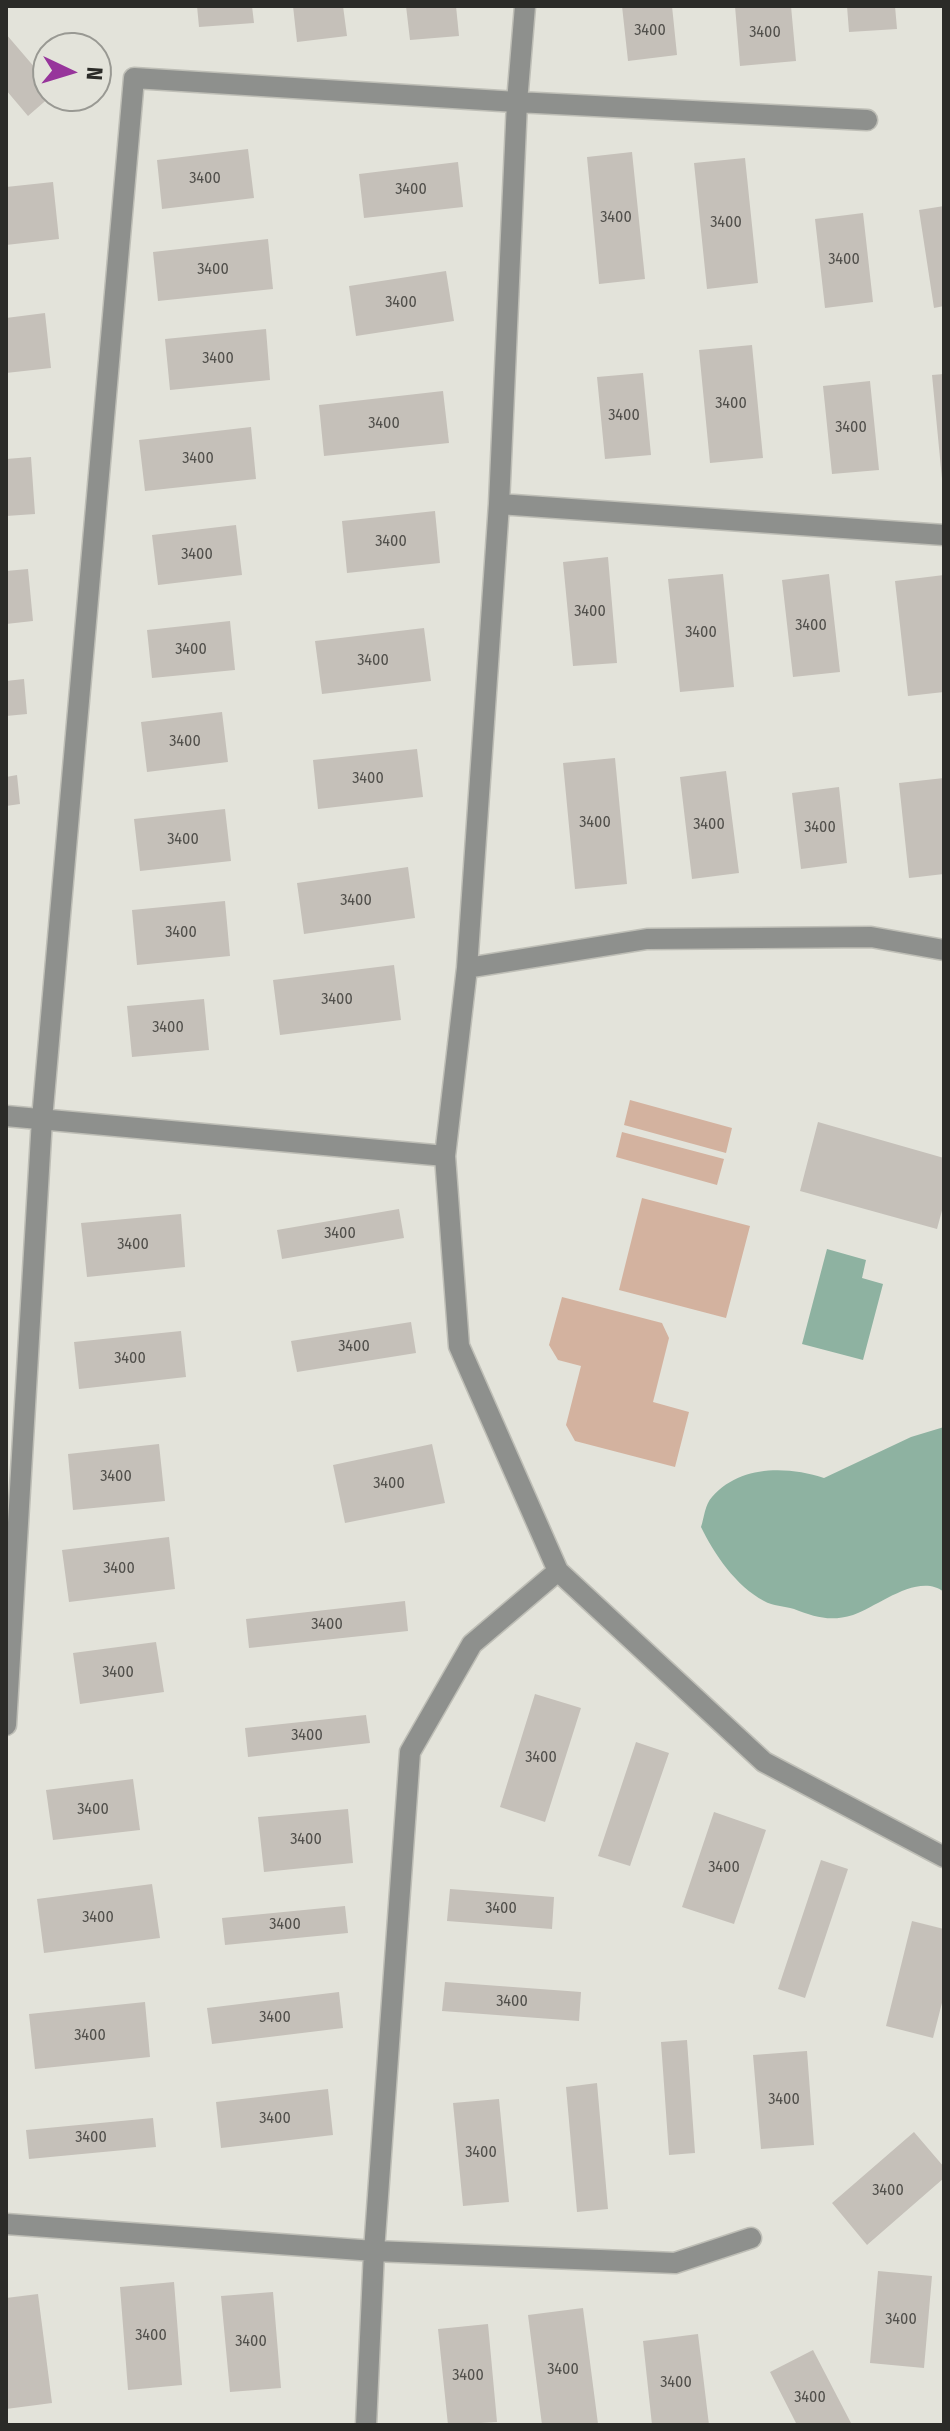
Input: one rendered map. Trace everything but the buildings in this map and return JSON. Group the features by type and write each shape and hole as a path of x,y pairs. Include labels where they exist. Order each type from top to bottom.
{"lane":[{"path":"525,6 517,102 499,504 467,968 445,1156 459,1346 558,1571 764,1762 944,1857"},
{"path":"6,1725 42,1119 134,78 867,120"},
{"path":"499,504 944,535"},
{"path":"467,968 647,939 871,937 944,950"},
{"path":"6,1116 445,1156"},
{"path":"366,2425 374,2251 410,1752 472,1644 558,1571"},
{"path":"6,2224 374,2251 675,2263 751,2238"}],"shaded area":[{"path":"630,1100 732,1128 726,1153 624,1125"},
{"path":"622,1132 724,1159 717,1185 616,1157"},
{"path":"642,1198 750,1226 726,1318 619,1290"},
{"path":"827,1249 866,1260 862,1278 883,1284 863,1360 802,1344"},
{"path":"562,1297 662,1323 669,1338 653,1402 689,1412 675,1467 575,1441 566,1425 581,1366 558,1360 549,1345"},
{"path":"944,1427 944,1592 934,1587 911,1588 863,1611 837,1618 816,1616 771,1604 744,1587 712,1548 701,1527 710,1500 736,1479 780,1470 824,1478 911,1437"}]}
